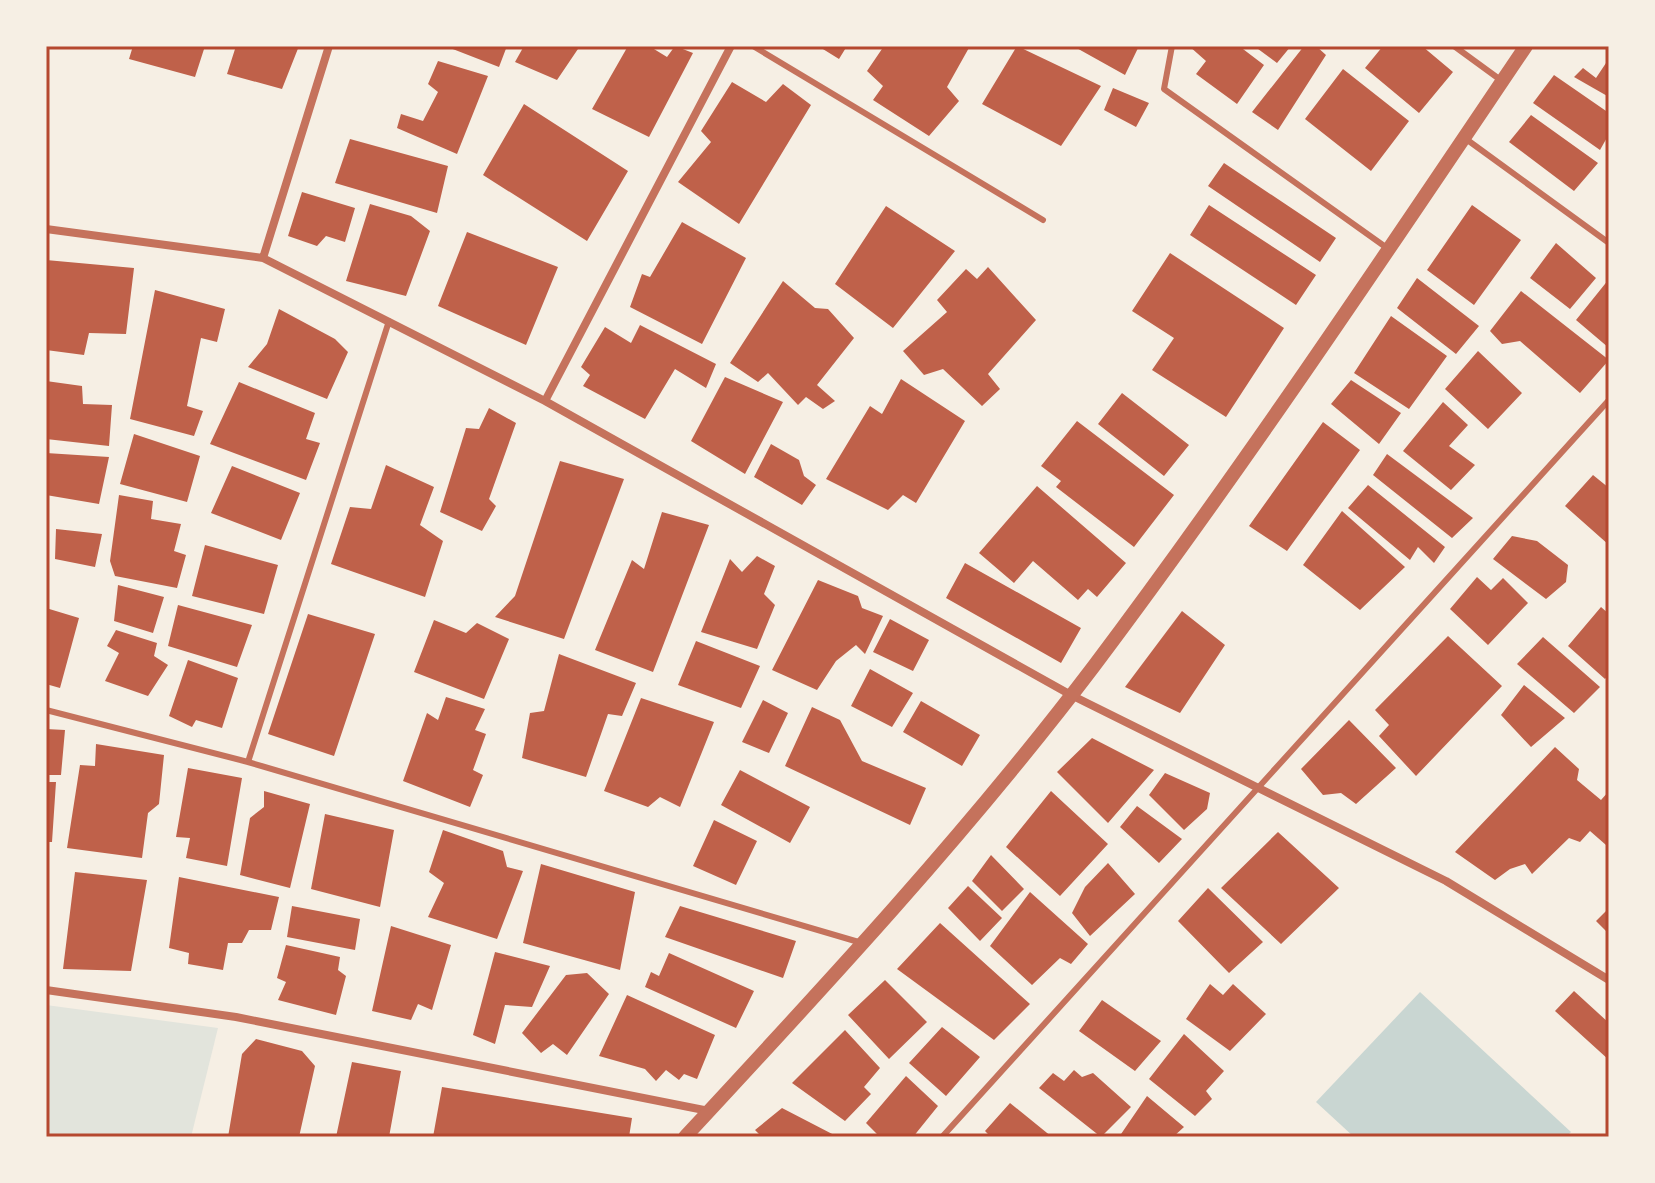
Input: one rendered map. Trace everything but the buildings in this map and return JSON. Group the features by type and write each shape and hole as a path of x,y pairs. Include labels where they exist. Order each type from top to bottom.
{"street":[{"path":"263,258 329,46"},
{"path":"545,401 731,46"},
{"path":"685,1137 972,818 1071,695 1269,425 1526,46"},
{"path":"46,229 263,258 545,401 1071,695 1446,881 1609,980"},
{"path":"46,990 236,1017 709,1111"}],"lane":[{"path":"753,46 1043,220"},
{"path":"1172,46 1164,89 1387,248"},
{"path":"1454,46 1502,81"},
{"path":"1463,137 1609,243"},
{"path":"248,762 389,321"},
{"path":"942,1137 1609,400"},
{"path":"46,710 248,762 862,943"}],"shaded area":[{"path":"1420,992 1571,1132 1566,1137 1354,1137 1316,1102"},
{"path":"46,1005 218,1028 191,1137 46,1137"}]}
